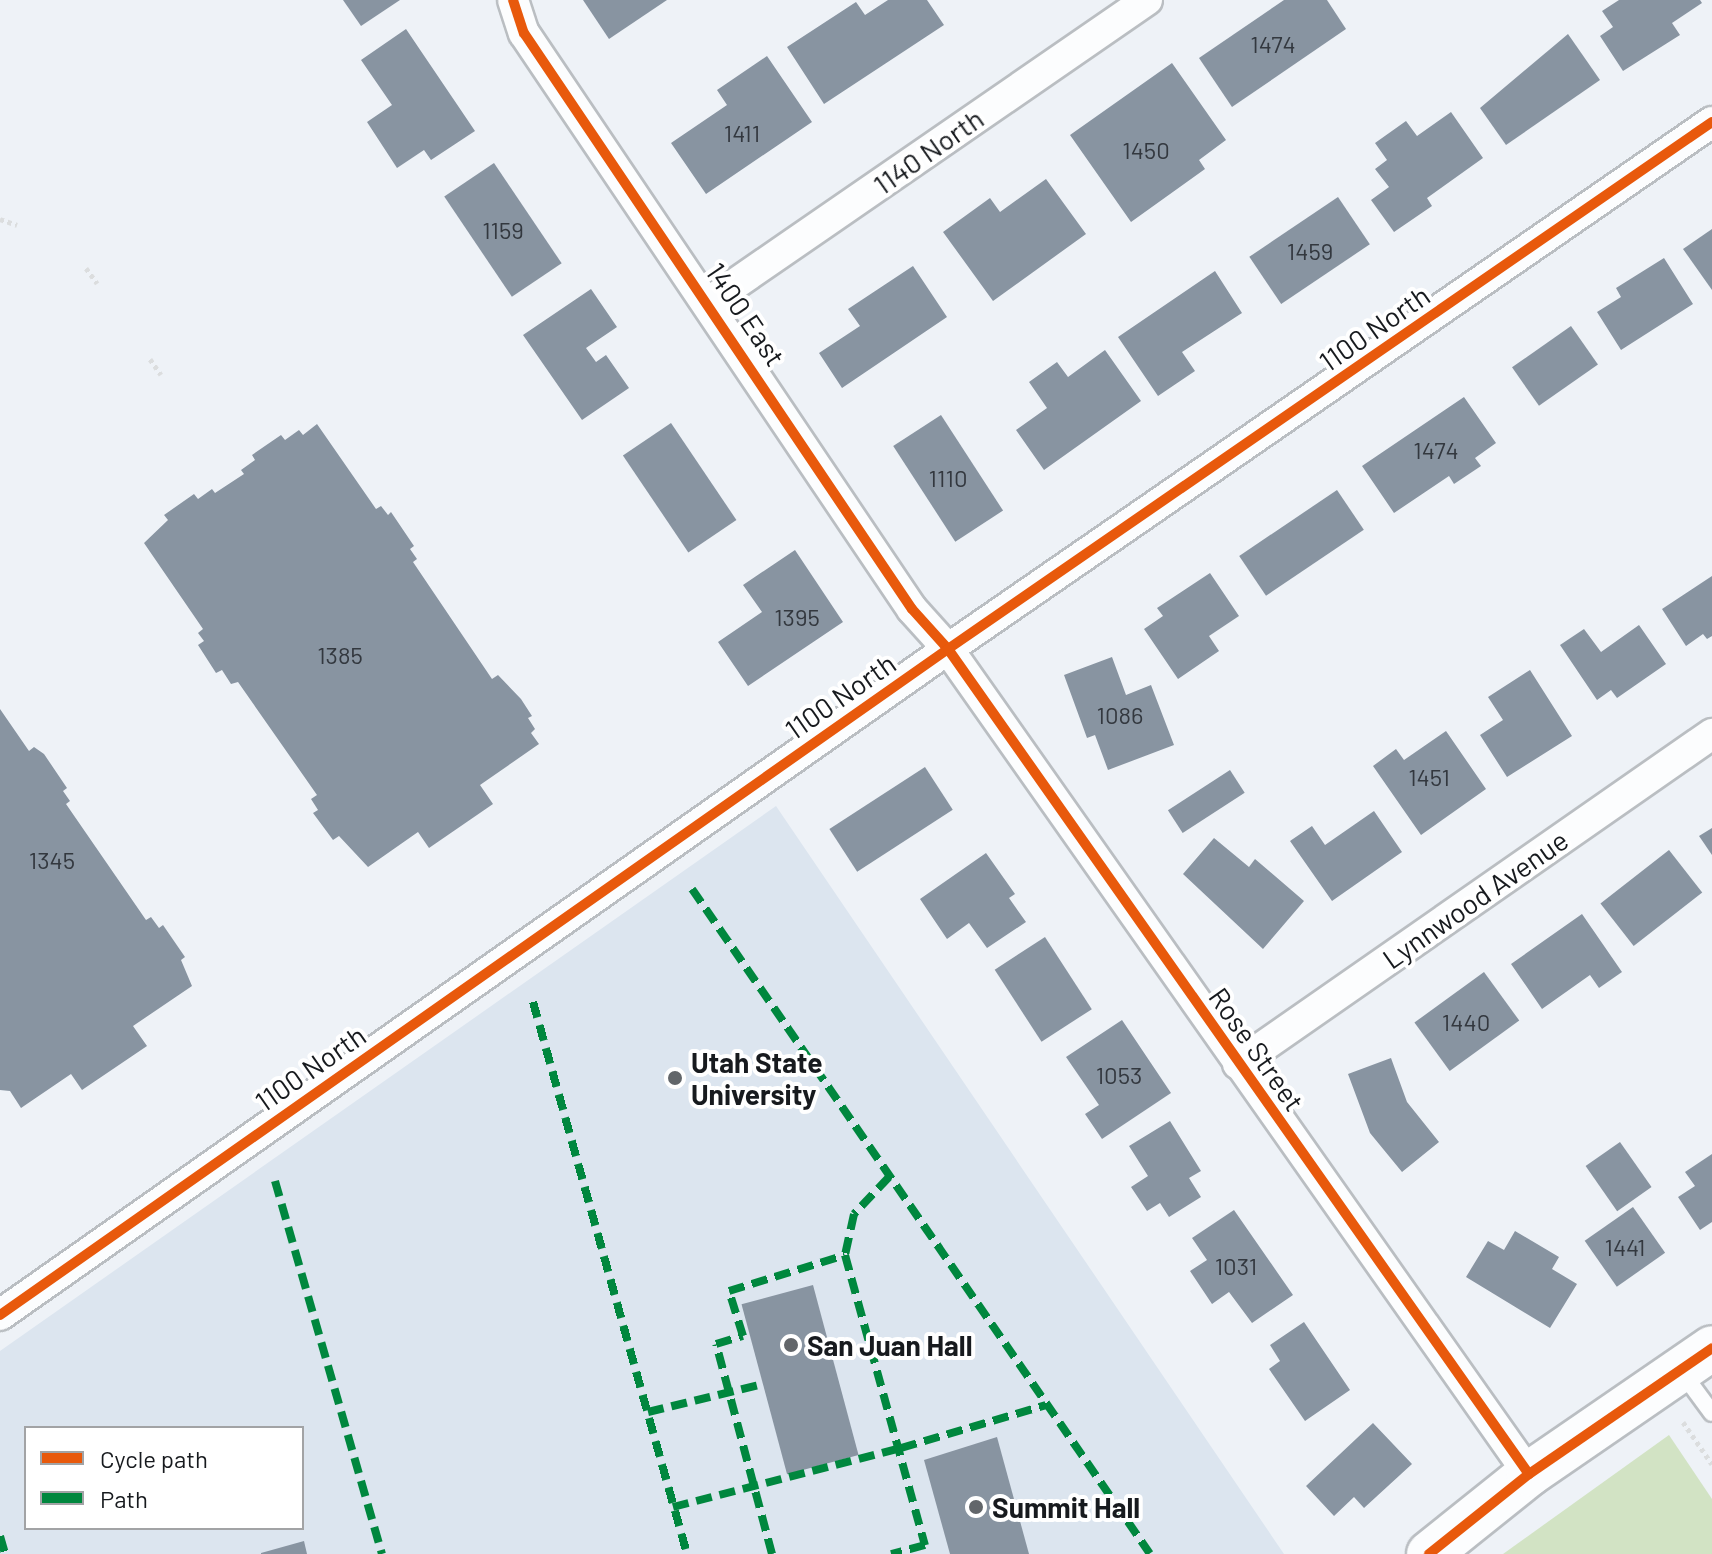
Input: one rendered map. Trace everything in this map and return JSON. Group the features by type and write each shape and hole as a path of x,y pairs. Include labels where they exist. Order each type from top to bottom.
{"street":[{"name":"1400 East","path":"513,0 524,33 709,302 912,609 948,649"},
{"name":"1140 North","path":"709,302 1147,0"},
{"name":"1100 North","path":"0,1315 948,649 1712,122"},
{"name":"Rose Street","path":"948,649 1529,1474"},
{"name":"Lynnwood Avenue","path":"1238,1064 1712,734"},
{"path":"1429,1554 1529,1474 1696,1359"}],"lane":[{"path":"1696,1359 1712,1413"}],"path":[{"path":"0,219 17,225"},
{"path":"86,268 97,283"},
{"path":"150,359 161,375"},
{"path":"1682,1420 1712,1464"}],"shaded area":[{"name":"Utah State University","path":"776,806 1284,1554 0,1554 0,1351"}],"green space":[{"path":"1669,1435 1712,1499 1712,1554 1503,1554"}],"building":[{"path":"343,0 400,0 361,26"},
{"path":"583,0 667,0 609,39"},
{"path":"888,0 927,0 944,25 824,104 787,47 856,2 865,15"},
{"path":"1284,0 1327,0 1346,29 1232,107 1199,58"},
{"path":"1619,0 1700,0 1702,3 1672,23 1680,35 1623,71 1600,36 1613,27 1602,11"},
{"path":"406,29 475,131 431,160 424,150 397,168 367,122 392,105 361,60"},
{"path":"1568,34 1600,80 1506,145 1480,108"},
{"path":"767,56 812,122 706,194 671,143 727,105 717,90"},
{"path":"1172,63 1226,140 1199,160 1205,169 1131,222 1070,135"},
{"path":"1451,112 1483,158 1427,198 1432,206 1394,232 1371,200 1389,187 1375,169 1387,160 1375,143 1406,121 1417,136"},
{"path":"494,163 562,263 512,297 444,197"},
{"path":"1046,179 1086,234 993,301 943,232 990,198 1000,212"},
{"path":"1338,197 1370,244 1281,304 1249,257"},
{"path":"1712,229 1712,290 1683,249"},
{"path":"1664,258 1693,304 1621,350 1597,312 1621,297 1616,288"},
{"path":"913,266 947,317 842,388 819,353 860,326 848,309"},
{"path":"1215,271 1242,313 1182,352 1195,371 1158,396 1118,337"},
{"path":"591,289 617,327 586,348 596,362 606,355 629,388 582,420 523,335"},
{"path":"1571,326 1598,365 1539,406 1512,367"},
{"path":"1105,350 1141,401 1044,470 1016,430 1047,408 1029,382 1057,362 1068,377"},
{"path":"1464,397 1496,443 1475,458 1481,466 1454,484 1449,476 1394,513 1362,466"},
{"path":"941,415 1003,511 955,542 893,446"},
{"path":"671,423 736,520 688,552 623,455"},
{"path":"317,424 376,509 381,506 388,515 391,512 414,546 410,549 417,559 413,562 492,679 498,675 521,699 532,716 528,718 535,729 531,733 539,744 480,785 493,804 429,848 418,832 368,867 339,836 333,840 313,813 318,810 311,799 317,795 238,682 231,684 222,670 216,673 198,645 204,641 198,633 203,629 144,543 168,520 164,515 194,494 198,499 212,489 215,493 244,474 241,470 255,460 252,455 281,435 285,440 299,430 303,435"},
{"path":"1337,490 1364,530 1266,596 1239,556"},
{"path":"795,550 843,622 748,686 718,642 762,612 743,585"},
{"path":"1210,573 1239,616 1209,636 1219,651 1178,679 1144,629 1163,616 1157,608"},
{"path":"1712,576 1712,636 1707,639 1703,634 1686,646 1662,609"},
{"path":"1639,625 1666,664 1617,698 1611,690 1597,700 1560,645 1584,629 1601,652"},
{"path":"1112,657 1126,695 1151,685 1174,745 1108,770 1095,735 1087,738 1064,675"},
{"path":"1530,670 1572,736 1507,777 1480,735 1503,720 1488,697"},
{"path":"0,709 29,751 34,747 44,754 67,788 63,791 70,801 66,804 146,920 151,917 159,928 163,925 185,957 181,960 192,986 133,1026 147,1046 82,1090 71,1074 21,1108 10,1091 0,1090"},
{"path":"1446,731 1486,789 1421,835 1373,766 1396,749 1404,760"},
{"path":"925,767 953,810 857,872 829,829"},
{"path":"1230,770 1245,793 1183,833 1168,810"},
{"path":"1374,811 1402,852 1332,901 1290,841 1312,826 1325,845"},
{"path":"1712,828 1712,855 1699,836"},
{"path":"1214,838 1249,867 1255,859 1304,901 1263,949 1183,874"},
{"path":"1669,850 1702,893 1634,946 1600,904"},
{"path":"986,853 1015,894 1009,898 1026,922 987,948 969,923 947,939 920,899"},
{"path":"1582,914 1622,972 1599,988 1590,975 1542,1009 1511,964"},
{"path":"1045,937 1092,1009 1042,1042 995,970"},
{"path":"1484,972 1519,1021 1450,1071 1414,1023"},
{"path":"1122,1020 1171,1093 1102,1139 1085,1114 1099,1105 1066,1057"},
{"path":"1391,1058 1407,1102 1439,1142 1402,1172 1370,1133 1348,1074"},
{"path":"1170,1121 1201,1171 1189,1178 1201,1197 1169,1217 1160,1203 1147,1211 1131,1187 1148,1176 1129,1146"},
{"path":"1620,1142 1652,1187 1617,1211 1586,1166"},
{"path":"1712,1154 1712,1222 1700,1230 1678,1197 1695,1186 1685,1172"},
{"path":"1633,1207 1665,1253 1617,1287 1585,1241"},
{"path":"1234,1210 1293,1295 1252,1323 1229,1292 1212,1304 1190,1271 1207,1260 1192,1238"},
{"path":"1515,1231 1559,1257 1552,1269 1577,1284 1550,1328 1466,1277 1488,1241 1504,1250"},
{"name":"San Juan Hall","path":"813,1285 859,1455 787,1474 742,1304"},
{"path":"1304,1322 1350,1390 1305,1421 1269,1369 1280,1361 1270,1345"},
{"path":"1373,1423 1412,1464 1364,1508 1354,1497 1334,1516 1306,1486"},
{"name":"Summit Hall","path":"997,1437 1029,1554 950,1554 924,1460"},
{"path":"304,1541 307,1554 261,1554 261,1553"}],"marked path":[{"path":"692,889 1150,1554"},
{"path":"533,1002 687,1554"},
{"path":"889,1177 854,1214 845,1255 925,1545 891,1554"},
{"path":"275,1181 382,1554"},
{"path":"772,1554 716,1344 743,1336 729,1291 845,1255"},
{"path":"648,1412 763,1384"},
{"path":"673,1507 901,1448 1046,1405"},
{"path":"0,1536 5,1554"}],"cycle path":[{"path":"513,0 524,33 912,609 948,649 1529,1474"},
{"path":"0,1315 948,649 1712,122"},
{"path":"1429,1554 1529,1474 1712,1348"}],"place":[{"name":"Utah State University","path":"675,1078"},
{"name":"San Juan Hall","path":"791,1345"},
{"name":"Summit Hall","path":"976,1507"}]}
